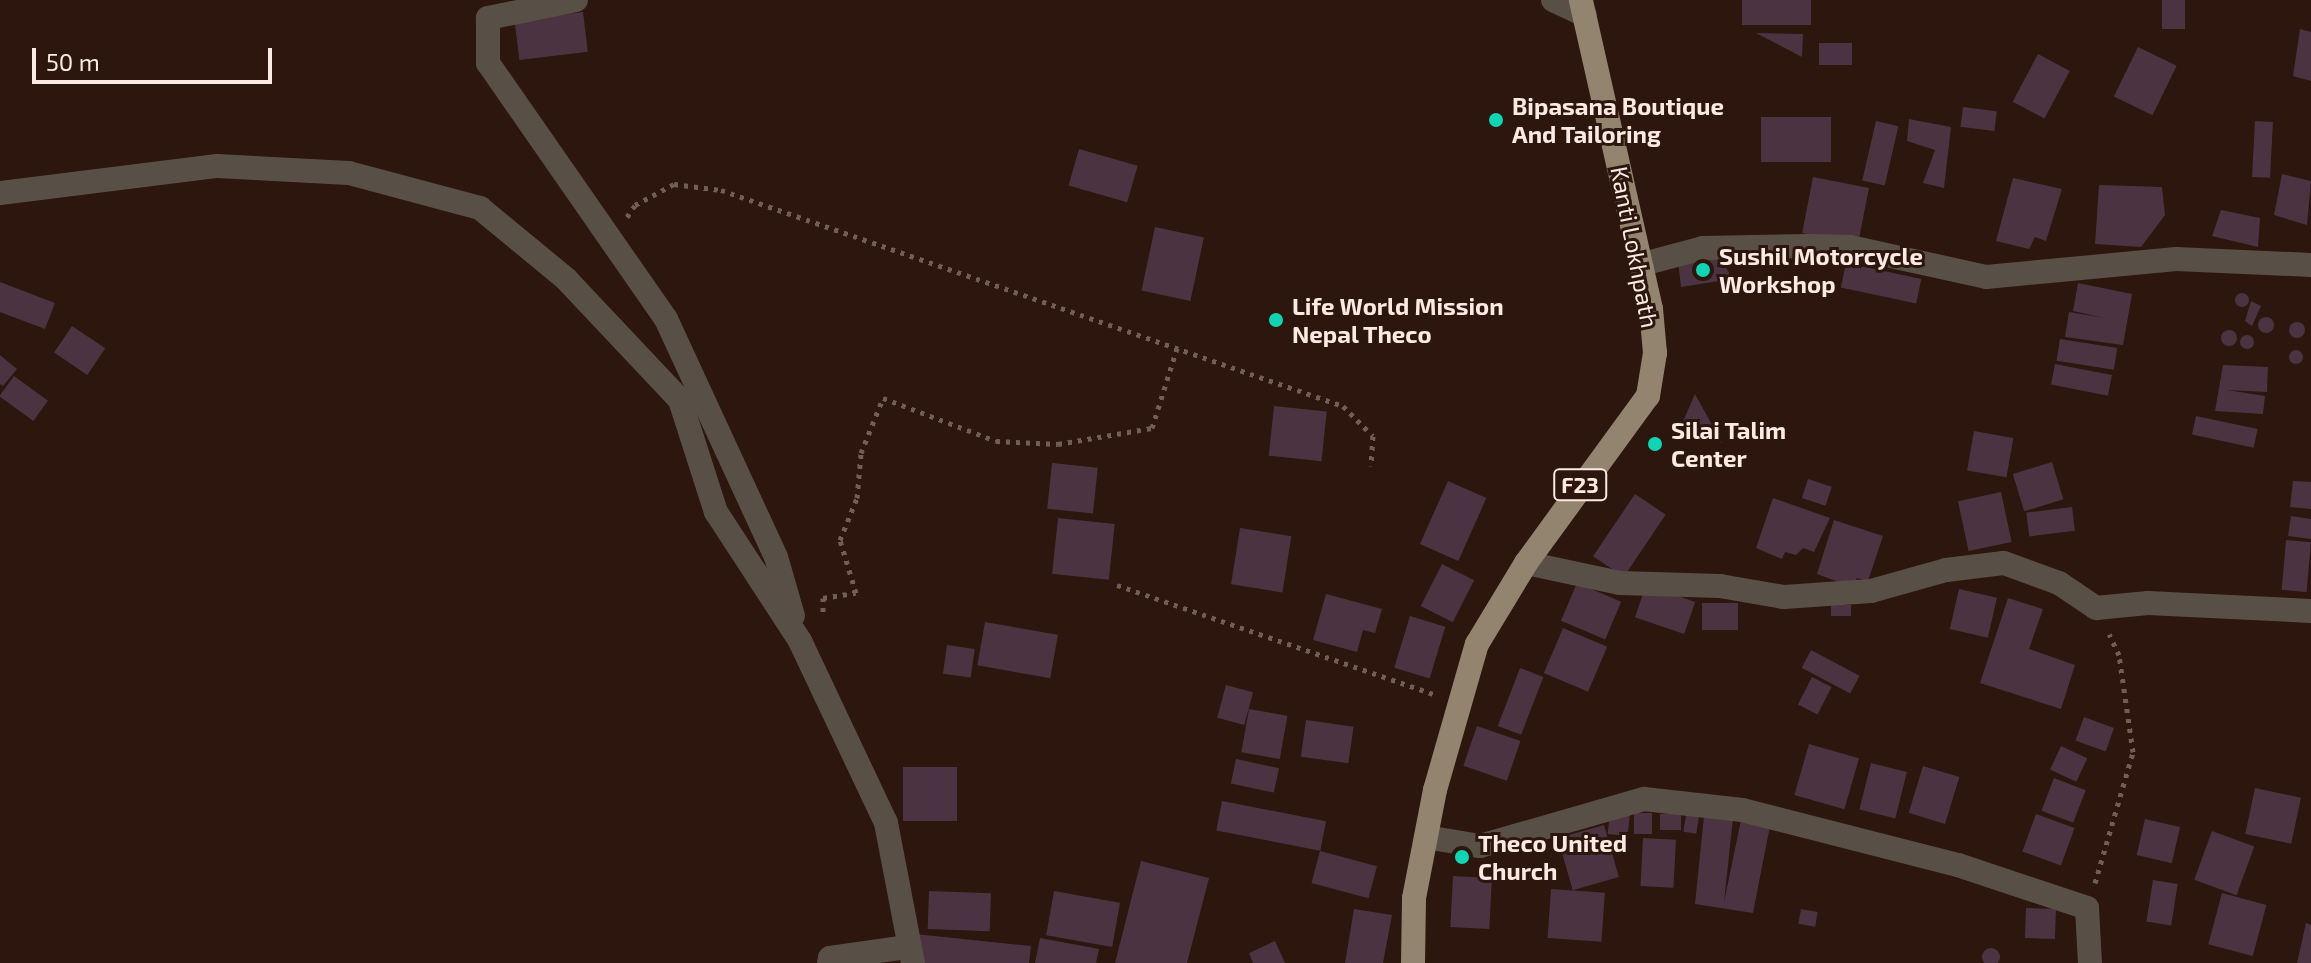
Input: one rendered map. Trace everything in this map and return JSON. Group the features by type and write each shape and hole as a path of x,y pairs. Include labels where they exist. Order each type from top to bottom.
{"main road":[{"name":"Kanti Lokhpath","path":"1413,963 1414,898 1426,837 1477,644 1526,563 1648,396 1655,353 1643,264 1589,5"}],"street":[{"path":"576,0 488,18 488,63 666,319 776,557 800,641"},
{"path":"1553,0 1589,5"},
{"path":"0,193 217,166 349,173 480,208 566,279 680,400 716,512 800,641 886,823 901,882 910,955 830,958 829,963"},
{"path":"1643,264 1703,248 1809,246 1864,249 1986,277 2176,259 2311,265"},
{"path":"1526,563 1620,583 1720,586 1784,597 1871,591 1946,570 2004,563 2059,583 2096,608 2148,603 2311,611"},
{"path":"1426,837 1480,846 1603,806 1692,801 1836,831 2087,908 2090,963"}],"path":[{"path":"612,241 635,205 674,184 721,190 1343,406 1373,436 1371,466"},
{"path":"823,629 823,598 856,593 840,540 857,498 861,453 883,398 996,441 1074,441 1152,428 1177,348"},
{"path":"1117,585 1459,707"},
{"path":"2087,908 2133,752 2119,655 2096,608"}],"building":[{"path":"1742,0 1811,0 1811,25 1742,25"},
{"path":"2162,0 2185,0 2185,29 2162,29"},
{"path":"583,12 588,52 519,60 515,20"},
{"path":"2300,29 2311,32 2311,81 2293,76"},
{"path":"1756,33 1803,34 1802,57"},
{"path":"1819,43 1852,43 1852,65 1819,65"},
{"path":"2138,47 2177,66 2153,115 2114,96"},
{"path":"2038,54 2070,71 2044,119 2013,102"},
{"path":"1963,107 1997,111 1994,131 1961,127"},
{"path":"1761,117 1831,117 1831,162 1761,162"},
{"path":"1909,119 1951,127 1944,188 1923,183 1935,150 1907,141"},
{"path":"1876,121 1898,126 1885,186 1862,180"},
{"path":"2255,121 2273,122 2270,178 2252,177"},
{"path":"1079,149 1138,166 1127,202 1069,186"},
{"path":"2282,174 2311,181 2307,225 2274,215"},
{"path":"1813,177 1869,188 1858,244 1802,233"},
{"path":"2013,178 2062,189 2046,241 2035,237 2029,249 1996,241"},
{"path":"2099,185 2162,187 2165,215 2141,247 2095,244"},
{"path":"2221,210 2260,218 2258,247 2212,236"},
{"path":"1155,227 1204,237 1190,301 1141,291"},
{"name":"Sushil Motorcycle Workshop","path":"1721,257 1732,279 1681,287 1678,261"},
{"path":"1846,263 1921,279 1916,303 1841,287"},
{"path":"0,282 55,303 45,329 0,312"},
{"path":"2078,283 2132,294 2123,345 2065,337 2069,312 2104,318 2073,311"},
{"path":"2242,293 2249,300 2242,307 2235,300"},
{"path":"2251,301 2261,306 2252,326 2245,321"},
{"path":"2266,317 2272,319 2272,331 2266,333 2260,331 2258,325 2260,319"},
{"path":"2297,322 2303,324 2303,336 2297,338 2291,336 2289,330 2291,324"},
{"path":"72,326 105,348 87,375 54,353"},
{"path":"2229,330 2235,332 2235,344 2229,346 2223,344 2221,338 2223,332"},
{"path":"2247,335 2254,342 2247,349 2240,342"},
{"path":"2060,339 2117,348 2114,370 2057,361"},
{"path":"2296,350 2303,357 2296,364 2289,357"},
{"path":"0,355 17,369 3,386 0,384"},
{"path":"2055,364 2112,375 2108,396 2051,385"},
{"path":"2223,365 2268,367 2267,392 2227,390 2265,396 2263,414 2215,411"},
{"path":"14,376 48,401 33,421 0,397"},
{"path":"1695,394 1722,443 1681,426"},
{"path":"1274,406 1327,412 1321,461 1269,456"},
{"path":"2196,416 2258,429 2254,448 2192,435"},
{"path":"1974,431 2013,438 2006,477 1967,470"},
{"path":"2052,462 2063,499 2024,511 2013,474"},
{"path":"1052,463 1098,468 1093,514 1047,509"},
{"path":"1808,479 1832,487 1826,506 1802,498"},
{"path":"1448,481 1486,498 1458,561 1420,544"},
{"path":"2293,481 2311,482 2311,509 2290,507"},
{"path":"2001,492 2012,542 1969,551 1958,501"},
{"path":"1635,494 1666,515 1624,577 1593,556"},
{"path":"1773,498 1830,518 1814,552 1803,548 1796,555 1785,552 1782,559 1756,548"},
{"path":"2072,507 2075,531 2029,536 2026,513"},
{"path":"2291,516 2311,519 2311,539 2288,536"},
{"path":"1058,518 1115,524 1109,580 1052,574"},
{"path":"1834,520 1883,536 1868,581 1857,578 1852,587 1817,574"},
{"path":"1240,528 1291,536 1282,592 1231,584"},
{"path":"2286,540 2311,542 2307,592 2282,590"},
{"path":"1442,564 1474,580 1453,622 1421,606"},
{"path":"1577,583 1621,602 1605,639 1561,621"},
{"path":"1646,585 1695,602 1684,634 1635,617"},
{"path":"1959,589 1997,598 1988,638 1950,629"},
{"path":"1326,594 1382,609 1375,633 1363,630 1357,652 1313,640"},
{"path":"2008,598 2043,609 2029,649 2075,665 2061,709 1980,683"},
{"path":"1702,603 1738,603 1738,630 1702,630"},
{"path":"1831,605 1851,605 1851,616 1831,616"},
{"path":"1410,616 1445,627 1430,678 1394,668"},
{"path":"985,622 1058,635 1050,678 977,665"},
{"path":"1563,628 1607,647 1588,692 1544,673"},
{"path":"947,645 975,649 971,678 943,674"},
{"path":"1811,650 1860,676 1850,693 1802,668"},
{"path":"1520,668 1543,677 1521,735 1498,726"},
{"path":"1812,677 1832,687 1818,715 1798,705"},
{"path":"1226,685 1253,692 1244,725 1217,718"},
{"path":"1249,709 1287,716 1280,759 1241,752"},
{"path":"2084,717 2114,728 2106,751 2075,740"},
{"path":"1306,720 1354,727 1348,763 1301,757"},
{"path":"1477,726 1520,741 1507,781 1463,766"},
{"path":"1809,744 1859,758 1844,809 1794,795"},
{"path":"2061,746 2087,758 2076,782 2050,770"},
{"path":"1236,759 1279,768 1274,793 1231,783"},
{"path":"1871,763 1907,772 1895,819 1859,810"},
{"path":"1923,766 1959,777 1945,824 1909,813"},
{"path":"903,767 957,767 957,821 903,821"},
{"path":"2054,778 2086,790 2073,823 2041,811"},
{"path":"2255,788 2301,798 2291,844 2245,834"},
{"path":"1222,801 1326,821 1320,851 1216,830"},
{"path":"1705,806 1734,809 1724,902 1741,820 1770,826 1753,913 1695,904"},
{"path":"1687,809 1700,811 1696,834 1683,832"},
{"path":"1610,812 1630,814 1628,836 1608,834"},
{"path":"1634,813 1652,813 1652,834 1634,834"},
{"path":"1660,814 1681,814 1681,830 1660,830"},
{"path":"2036,814 2075,828 2061,866 2022,852"},
{"path":"2145,819 2180,827 2172,863 2137,855"},
{"path":"1604,825 1619,877 1573,890 1558,838"},
{"path":"2212,831 2254,846 2237,895 2194,880"},
{"path":"1643,838 1676,840 1673,888 1640,886"},
{"path":"1320,851 1377,866 1368,898 1311,883"},
{"path":"1141,861 1209,878 1187,963 1115,963"},
{"path":"1453,876 1492,878 1489,929 1450,927"},
{"path":"2153,880 2178,884 2171,925 2146,921"},
{"path":"1551,889 1605,893 1601,942 1548,938"},
{"path":"929,891 991,893 990,931 928,929"},
{"path":"1054,891 1120,903 1112,947 1046,935"},
{"path":"2222,893 2266,905 2253,956 2208,944"},
{"path":"2026,908 2056,909 2055,939 2025,938"},
{"path":"1354,909 1392,915 1383,963 1345,963"},
{"path":"1801,909 1818,912 1815,927 1798,924"},
{"path":"2306,923 2311,925 2311,963 2297,963"},
{"path":"915,934 1031,946 1029,963 922,963"},
{"path":"1040,938 1099,949 1096,963 1035,963"},
{"path":"1275,941 1285,963 1253,963 1249,953"},
{"path":"1991,948 2000,957 1991,966 1982,957"}],"place":[{"name":"Bipasana Boutique And Tailoring","path":"1496,120"},
{"name":"Sushil Motorcycle Workshop","path":"1703,270"},
{"name":"Life World Mission Nepal Theco","path":"1276,320"},
{"name":"Silai Talim Center","path":"1655,444"},
{"name":"Theco United Church","path":"1462,857"}]}
